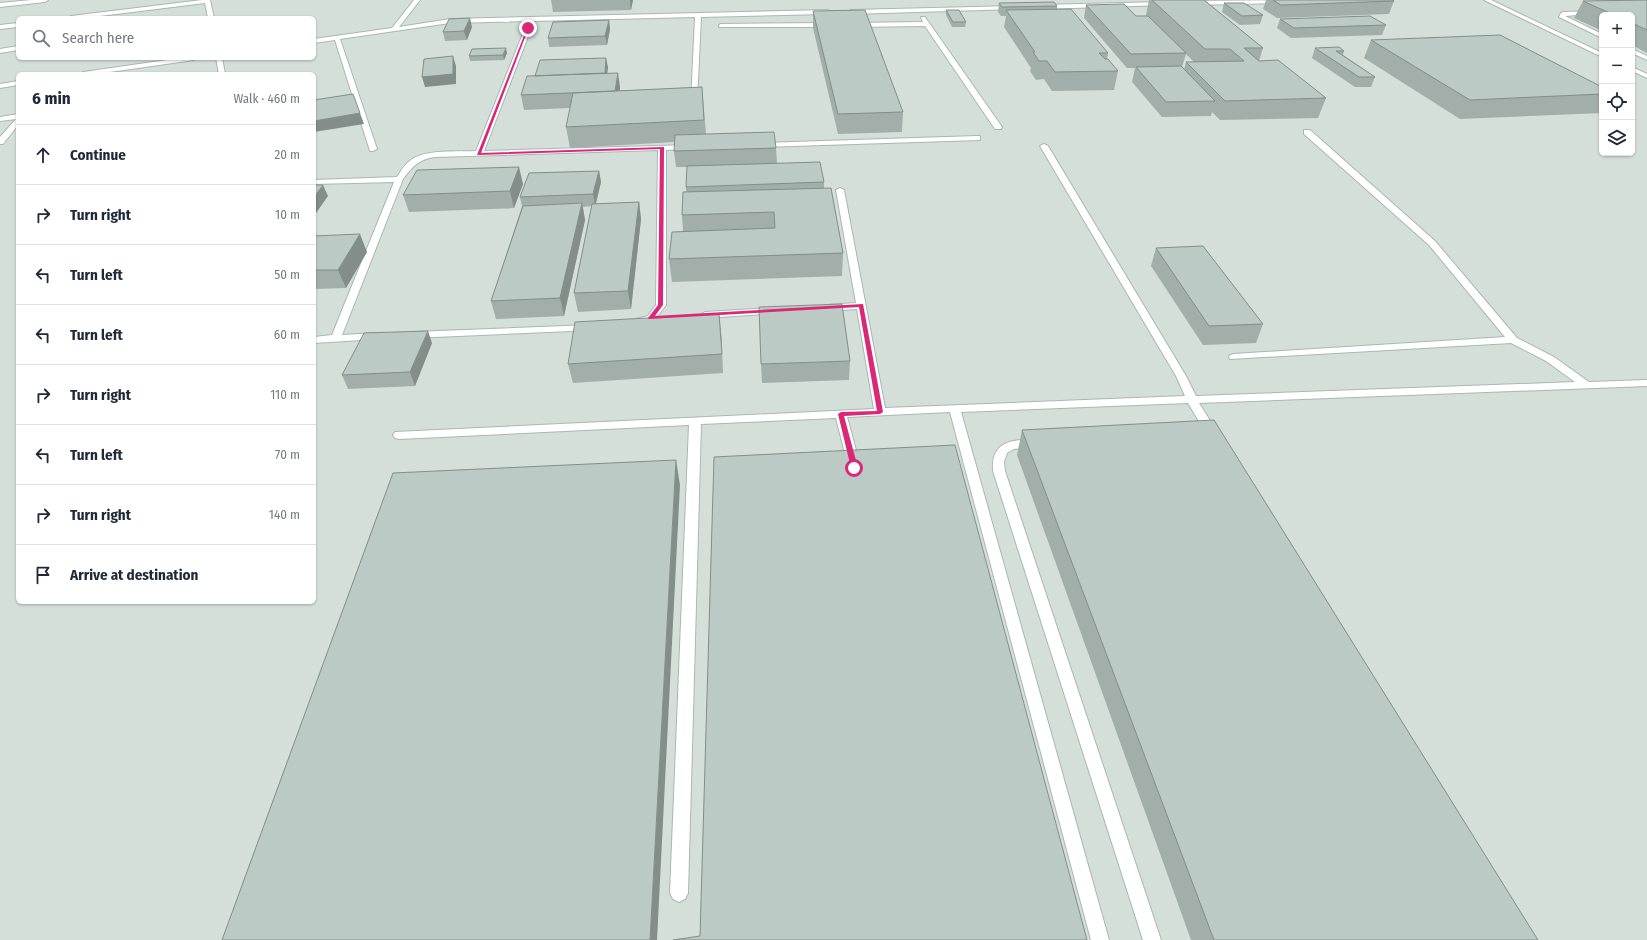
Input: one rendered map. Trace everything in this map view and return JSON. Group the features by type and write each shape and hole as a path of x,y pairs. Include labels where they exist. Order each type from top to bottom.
{"street":[{"path":"0,5 45,0"},
{"path":"86,16 207,0 211,16"},
{"path":"394,29 416,0"},
{"path":"1107,0 1113,5"},
{"path":"1487,0 1599,54"},
{"path":"1182,4 1219,1 1290,1"},
{"path":"1035,7 1174,4"},
{"path":"848,12 1019,8"},
{"path":"918,10 926,24 998,127"},
{"path":"316,41 450,21 832,12"},
{"path":"1599,12 1569,13 1563,14 1562,17 1599,35"},
{"path":"694,102 698,15"},
{"path":"479,154 532,19"},
{"path":"847,25 926,24"},
{"path":"0,27 16,25"},
{"path":"721,26 840,25"},
{"path":"337,38 373,149"},
{"path":"0,51 16,48"},
{"path":"1635,52 1647,58"},
{"path":"97,72 180,60"},
{"path":"219,60 222,72"},
{"path":"1635,70 1647,76"},
{"path":"0,86 16,83"},
{"path":"0,119 16,116"},
{"path":"0,142 16,122"},
{"path":"1307,132 1432,243 1513,340 1550,359 1586,385"},
{"path":"749,145 977,138"},
{"path":"336,338 399,179 413,160 425,156 702,146"},
{"path":"1044,146 1181,376 1192,400 1220,446"},
{"path":"651,318 661,305 662,148"},
{"path":"316,182 399,179"},
{"path":"840,190 880,412"},
{"path":"814,308 861,306"},
{"path":"698,315 783,310"},
{"path":"626,325 651,318 667,317"},
{"path":"316,340 603,327"},
{"path":"1234,356 1513,340"},
{"path":"399,435 880,412 1647,383"},
{"path":"955,409 1100,940"},
{"path":"841,414 854,468"},
{"path":"679,893 695,421"},
{"path":"1196,434 1212,433"},
{"path":"1051,442 1008,446 999,453 997,460 998,471 1152,940"}],"shaded area":[{"path":"0,0 1647,0 1647,940 0,940"}],"building":[{"path":"1152,0 1204,0 1263,48 1244,48 1259,61 1278,60 1326,98 1225,101 1186,62 1244,61 1230,49 1205,49"},
{"path":"1273,0 1392,0 1394,1 1281,5"},
{"path":"1647,0 1647,30 1635,24 1635,12 1607,12 1583,1"},
{"path":"1054,2 1057,6 1002,7 999,3"},
{"path":"1224,3 1244,3 1263,15 1242,16"},
{"path":"1124,4 1136,16 1148,16 1186,53 1131,54 1086,5"},
{"path":"1071,9 1108,53 1099,53 1105,59 1108,59 1118,71 1055,72 1047,61 1039,61 1033,52 1035,52 1006,10"},
{"path":"865,10 903,112 838,114 813,11"},
{"path":"946,10 959,10 966,22 953,22"},
{"path":"1370,16 1386,25 1294,28 1280,19"},
{"path":"470,18 464,31 443,32 449,19"},
{"path":"609,20 605,36 548,38 553,22"},
{"path":"1500,35 1599,85 1599,94 1470,100 1371,40"},
{"path":"1339,47 1344,51 1336,51 1375,77 1359,77 1315,48"},
{"path":"506,48 503,55 469,56 472,49"},
{"path":"453,56 453,74 422,77 424,59"},
{"path":"606,58 605,73 535,76 540,60"},
{"path":"1181,66 1215,101 1166,102 1136,67"},
{"path":"618,73 615,91 521,95 527,76"},
{"path":"702,87 704,120 566,127 573,93"},
{"path":"353,94 360,113 316,121 316,100"},
{"path":"774,132 776,148 674,151 675,135"},
{"path":"820,162 824,182 686,187 687,166"},
{"path":"519,167 510,191 403,195 417,170"},
{"path":"599,171 593,194 520,197 529,173"},
{"path":"316,185 323,185 316,194"},
{"path":"831,188 843,253 669,259 672,232 775,228 774,212 682,215 683,192"},
{"path":"639,202 628,291 574,293 592,204"},
{"path":"582,203 560,298 491,301 523,206"},
{"path":"360,234 338,270 316,270 316,236"},
{"path":"1203,246 1263,324 1209,326 1156,248"},
{"path":"842,304 850,361 761,364 759,307"},
{"path":"719,314 722,354 568,364 575,322"},
{"path":"428,331 410,372 342,375 364,333"},
{"path":"1214,420 1538,940 1214,940 1022,430"},
{"path":"955,445 1087,940 673,940 700,936 714,457"},
{"path":"676,460 650,940 222,940 393,473"}],"route":[{"path":"528,28 479,154 662,148 661,305 651,318 861,306 880,412 841,414 854,468"}]}
